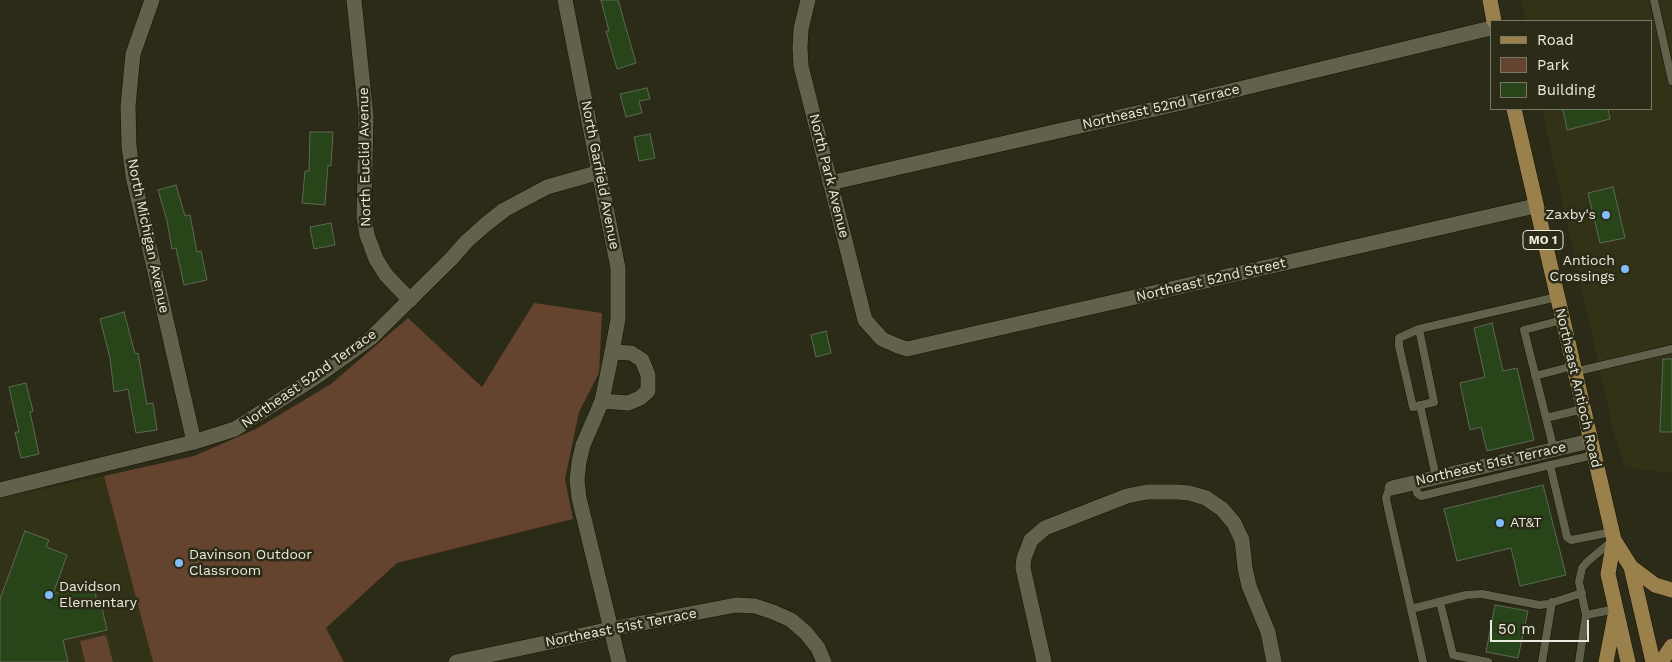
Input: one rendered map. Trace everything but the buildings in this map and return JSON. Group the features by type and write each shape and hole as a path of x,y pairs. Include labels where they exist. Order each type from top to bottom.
{"main road":[{"path":"1490,0 1494,20"},
{"name":"Northeast Antioch Road","path":"1514,110 1613,536 1608,574 1616,609"},
{"name":"MO 1","path":"1613,536 1631,567 1653,662"},
{"path":"1631,567 1655,585 1672,590"},
{"path":"1606,662 1616,609"},
{"name":"MO 1","path":"1616,609 1628,662"},
{"path":"1661,662 1672,646"}],"street":[{"name":"North Michigan Avenue","path":"152,0 133,54 128,106 129,146 133,176 194,442"},
{"name":"North Euclid Avenue","path":"354,0 366,116 364,217 367,234 376,259 386,275 410,300"},
{"name":"North Garfield Avenue","path":"565,0 618,268 618,320 612,352 602,401 583,445 579,462 578,480 579,498 619,662"},
{"name":"North Park Avenue","path":"808,0 801,29 801,66 865,320 887,342"},
{"name":"Northeast 52nd Terrace","path":"830,183 1181,103 1490,28"},
{"name":"Northeast 52nd Terrace","path":"0,490 194,442 235,429 312,380 371,338 467,241 504,210 547,188 600,172"},
{"name":"Northeast 52nd Street","path":"887,342 907,349 1535,206"},
{"path":"602,401 628,403 640,398 648,391 648,375 642,360 631,353 612,352"},
{"name":"Northeast 51st Terrace","path":"1392,488 1592,448"},
{"path":"1044,662 1023,568 1024,558 1031,540 1045,528 1127,496 1147,492 1183,492 1198,495 1216,504 1229,516 1239,531 1244,549 1245,568 1249,586 1268,632 1274,662"},
{"name":"Northeast 51st Terrace","path":"456,662 736,605 755,606 785,617 806,633 818,648 824,662"}],"lane":[{"path":"1654,0 1672,81"},
{"path":"1419,329 1434,402 1413,407 1398,341 1404,335 1419,329 1557,297"},
{"path":"1562,320 1524,330 1546,418 1567,537 1571,540 1613,536"},
{"path":"1536,376 1672,349"},
{"path":"1420,405 1436,478"},
{"path":"1546,418 1583,409"},
{"path":"1415,483 1417,494 1421,496 1552,457"},
{"path":"1392,488 1386,498 1423,662"},
{"path":"1579,662 1586,615 1580,582 1582,568 1613,536"},
{"path":"1411,610 1466,596 1482,594 1539,605 1582,593"},
{"path":"1440,602 1454,659 1488,662"},
{"path":"1542,662 1552,602"},
{"path":"1586,615 1616,609"}],"shaded area":[{"name":"Antioch Crossings","path":"1521,0 1672,0 1672,473 1625,467 1613,430 1542,110 1652,110 1652,20 1527,20"},
{"path":"104,476 153,662 0,662 0,498"}],"green space":[{"path":"534,303 602,313 599,373 579,412 565,479 573,519 397,563 326,628 344,662 153,662 104,476 194,456 256,429 331,384 408,318 482,387"},
{"path":"106,635 113,662 85,662 80,641"}],"place":[{"name":"Zaxby's","path":"1606,215"},
{"name":"Antioch Crossings","path":"1625,269"},
{"name":"AT&T","path":"1500,523"},
{"name":"Davinson Outdoor Classroom","path":"179,563"},
{"name":"Davidson Elementary","path":"49,595"}]}
